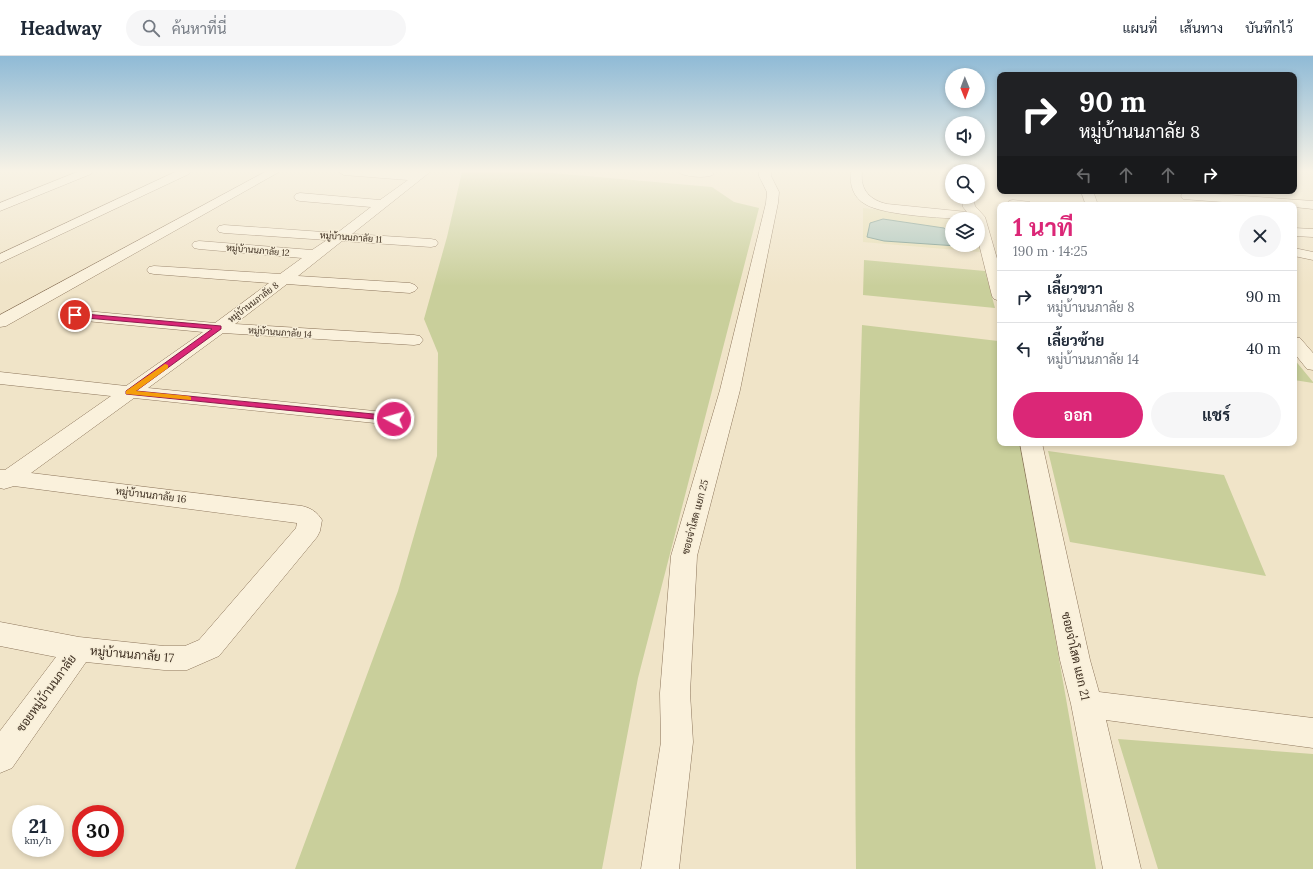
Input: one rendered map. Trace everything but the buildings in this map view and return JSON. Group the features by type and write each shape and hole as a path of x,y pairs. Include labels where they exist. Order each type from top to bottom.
{"street":[{"path":"0,259 104,210"},
{"path":"0,322 205,210"},
{"name":"หมู่บ้านนภาลัย 8","path":"3,480 219,328 374,210"},
{"name":"ซอยจ่าโสด แยก 25","path":"660,869 677,742 675,693 684,556 730,390 770,210"},
{"path":"906,210 945,214"},
{"name":"หมู่บ้านนภาลัย 11","path":"224,229 431,243"},
{"path":"1297,232 1313,233"},
{"path":"985,240 997,285"},
{"name":"หมู่บ้านนภาลัย 12","path":"199,245 316,255"},
{"path":"1297,253 1313,256"},
{"path":"154,270 410,288"},
{"name":"หมู่บ้านนภาลัย 14","path":"75,315 219,328 414,340"},
{"path":"1297,346 1313,365"},
{"path":"0,378 394,419"},
{"name":"ซอยจ่าโสด แยก 21","path":"1032,446 1075,660 1087,704 1122,869"},
{"name":"หมู่บ้านนภาลัย 16","path":"3,480 302,514"},
{"name":"หมู่บ้านนภาลัย 17","path":"0,634 79,649 164,658 187,658 209,648 308,531 310,520 302,514"},
{"name":"ซอยหมู่บ้านนภาลัย","path":"0,757 79,649"},
{"path":"1087,704 1313,733"}],"shaded area":[{"path":"863,210 881,210 945,217 945,229 883,219 867,236 945,245 945,249 863,242"}],"green space":[{"path":"453,210 759,210 638,678 602,869 295,869 398,591 437,456 438,353 424,319"},
{"path":"864,260 985,271 995,308 863,295"},
{"path":"862,325 997,341 997,446 1022,446 1096,869 856,869 855,733 858,461"},
{"path":"1297,363 1313,382 1297,380"},
{"path":"1048,451 1224,475 1266,576 1070,542"},
{"path":"1118,739 1313,754 1313,869 1158,869"}],"water":[{"path":"883,219 944,228 945,245 884,241 867,237 870,223"}],"slow traffic":[{"path":"165,367 129,392 188,398"}],"route":[{"path":"75,315 219,328 129,392 394,419"}]}
